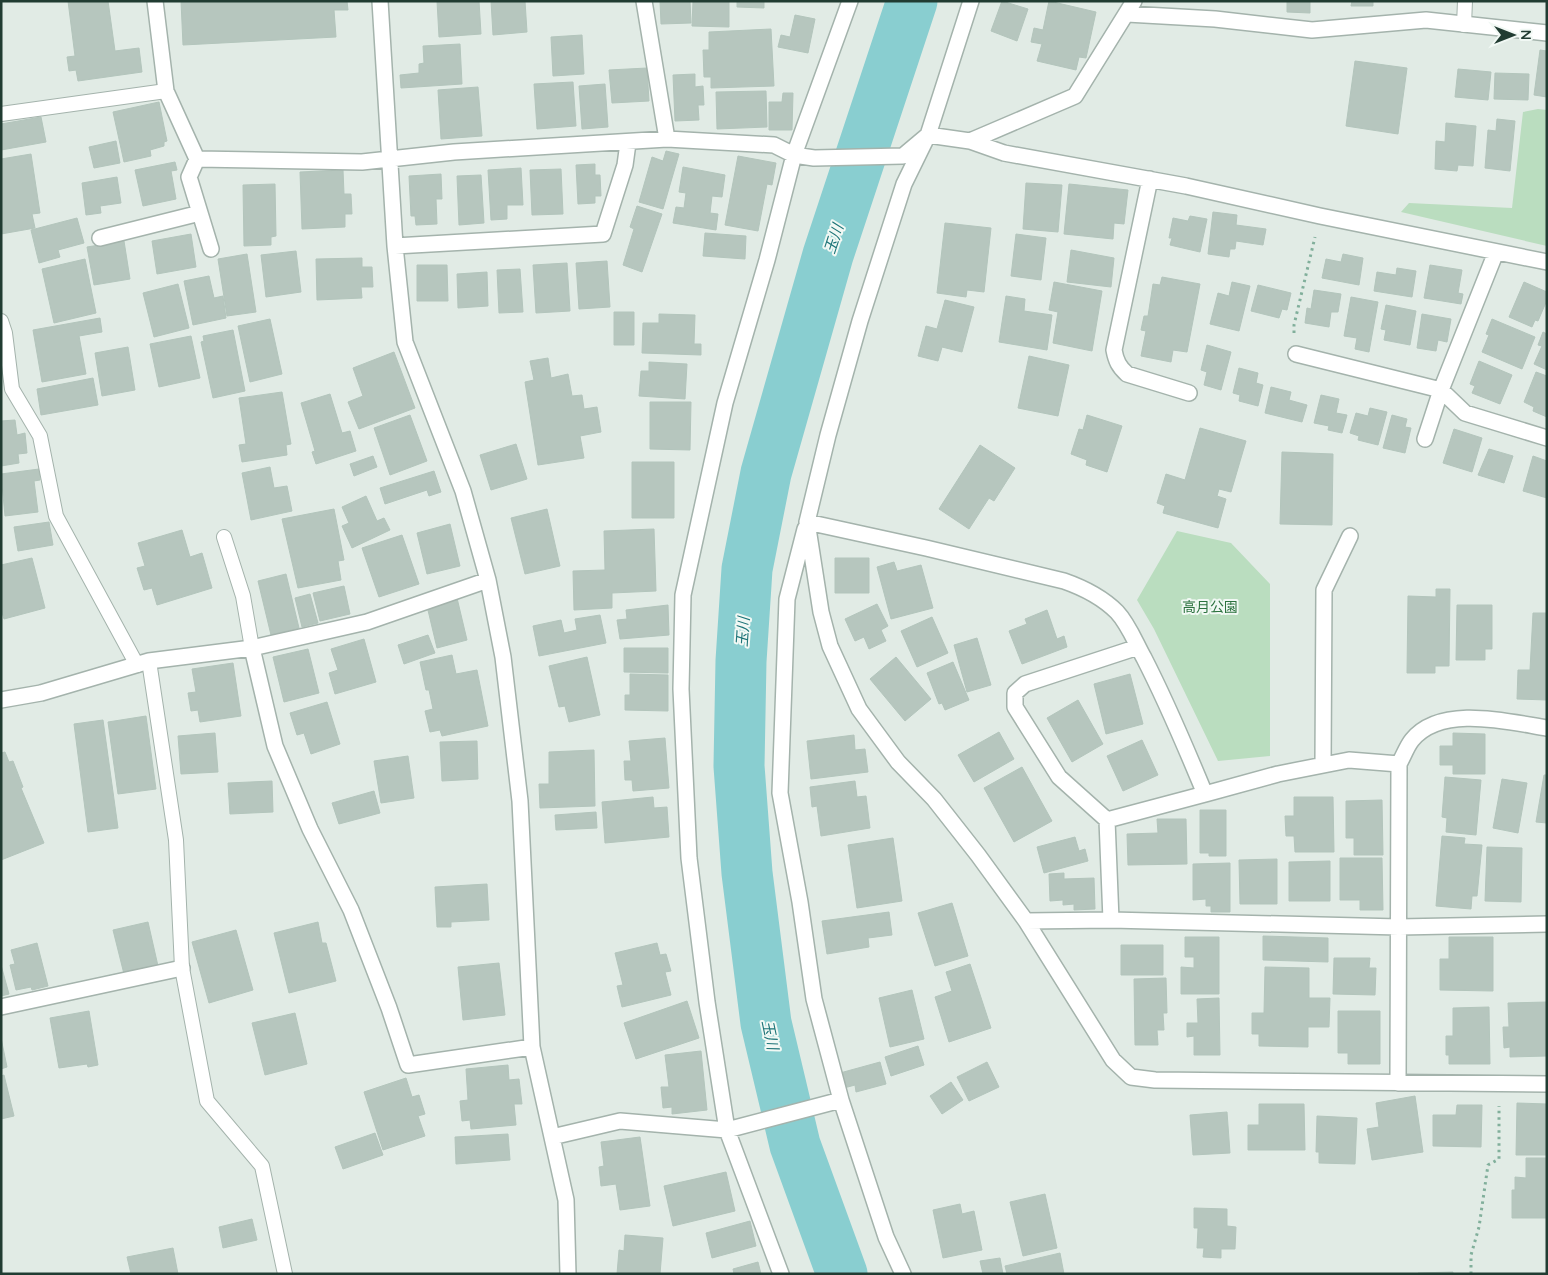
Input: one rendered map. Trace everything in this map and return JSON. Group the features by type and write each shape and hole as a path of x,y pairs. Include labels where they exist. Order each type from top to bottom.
{"street":[{"path":"155,1 166,91 197,159 189,177 211,248"},
{"path":"380,1 395,246 405,342 463,491 488,580 503,657 520,801 532,1047 566,1200 568,1274"},
{"path":"644,1 667,139"},
{"path":"781,1274 727,1130 707,1002 689,858 681,689 683,595 725,403 767,260 794,155 850,1"},
{"path":"903,1274 886,1236 841,1100 814,999 800,902 780,793 787,599 860,321 904,184 928,135 971,1"},
{"path":"970,141 1075,96 1130,8 1312,30 1426,20 1547,33"},
{"path":"197,159 362,162 454,152 667,139 774,145 794,155 814,158 903,156 928,135 970,141 1004,153 1150,179 1547,262"},
{"path":"395,246 603,234 625,165 628,142"},
{"path":"1150,179 1114,350 1115,357 1127,374 1189,393"},
{"path":"100,238 200,213"},
{"path":"1425,439 1441,390 1496,252"},
{"path":"1296,354 1441,390 1464,413 1547,438"},
{"path":"807,522 1064,581 1084,588 1102,599 1117,613 1129,629 1172,714 1205,794"},
{"path":"807,522 821,612 843,679 858,709 898,762 934,799 978,855 1026,921 1112,1060 1131,1077 1155,1080 1547,1084"},
{"path":"1323,765 1324,590 1350,536"},
{"path":"1,700 41,693 143,663 252,648 367,622 488,580"},
{"path":"1111,920 1107,820 1059,777 1015,707 1014,700 1019,688 1026,684 1138,647"},
{"path":"252,648 275,746 310,829 351,910 389,1008 408,1065 532,1047"},
{"path":"1398,1083 1399,764 1412,739 1446,720 1482,719 1547,728"},
{"path":"1107,820 1278,774 1349,760 1399,764"},
{"path":"1026,921 1111,920 1399,926 1547,924"},
{"path":"1,1007 182,968"},
{"path":"552,1137 620,1121 727,1130 841,1100"}],"lane":[{"path":"1464,25 1465,1"},
{"path":"1,114 166,91"},
{"path":"1,321 5,333 12,389 40,436 56,516 143,663 176,840 182,968 207,1101 262,1166 285,1274"},
{"path":"224,537 244,596 252,648"}],"path":[{"path":"1296,354 1294,325 1320,216"},
{"path":"1471,1274 1471,1255 1479,1227 1488,1165 1499,1159 1499,1083"}],"green space":[{"path":"1538,109 1547,110 1547,246 1401,212 1409,203 1512,208 1523,112"},
{"name":"高月公園","path":"1177,531 1231,543 1270,584 1270,756 1218,761 1154,629 1137,600"}],"building":[{"path":"68,1 108,1 115,51 139,48 142,72 78,81 76,70 69,71 67,57 75,56"},
{"path":"181,1 347,1 348,10 334,10 336,37 183,45"},
{"path":"437,1 479,1 481,34 439,37"},
{"path":"491,1 525,1 527,32 493,35"},
{"path":"660,1 690,1 691,23 661,24"},
{"path":"693,1 729,1 729,27 692,26"},
{"path":"737,1 764,1 764,8 737,7"},
{"path":"1002,1 1028,9 1017,41 991,31"},
{"path":"1049,1 1096,12 1086,58 1079,57 1076,70 1037,61 1042,44 1031,42 1034,28 1043,30"},
{"path":"1287,1 1310,1 1310,13 1287,12"},
{"path":"1352,1 1373,1 1373,6 1351,6"},
{"path":"795,15 815,19 808,53 778,47 781,35 790,37"},
{"path":"771,29 774,86 711,88 711,77 704,77 703,50 709,50 709,32"},
{"path":"582,35 584,74 553,76 551,37"},
{"path":"460,44 462,84 401,88 400,75 419,73 419,64 424,63 423,46"},
{"path":"1540,50 1547,51 1547,97 1534,95"},
{"path":"1355,61 1407,68 1398,134 1346,126"},
{"path":"647,68 649,101 612,103 609,70"},
{"path":"1458,69 1491,72 1488,100 1455,97"},
{"path":"1495,73 1529,74 1528,100 1494,99"},
{"path":"695,74 695,87 703,86 704,105 698,105 699,120 675,121 673,75"},
{"path":"573,82 576,126 537,129 534,84"},
{"path":"605,84 608,127 582,129 579,86"},
{"path":"478,87 482,136 441,139 438,90"},
{"path":"766,91 767,127 717,129 716,92"},
{"path":"783,93 793,93 792,130 769,130 769,102 782,102"},
{"path":"159,102 167,141 164,142 164,146 150,150 151,156 124,162 113,112"},
{"path":"41,117 46,142 1,150 1,124"},
{"path":"1497,119 1515,121 1510,171 1485,168 1488,130 1496,131"},
{"path":"1446,123 1476,126 1473,166 1458,165 1457,171 1435,169 1436,141 1445,142"},
{"path":"116,141 120,163 94,168 89,147"},
{"path":"666,151 679,154 663,209 639,202 652,157 663,161"},
{"path":"31,154 40,213 32,214 35,228 1,234 1,159"},
{"path":"738,156 776,163 772,185 767,184 758,231 725,225"},
{"path":"175,162 177,170 171,171 176,199 143,206 135,170"},
{"path":"595,164 595,175 600,175 601,196 595,196 595,203 578,204 576,165"},
{"path":"683,167 725,175 722,197 712,196 710,213 718,214 716,230 673,223 676,207 684,208 686,193 679,192"},
{"path":"521,168 523,205 507,205 507,219 491,220 488,170"},
{"path":"561,169 563,214 532,215 530,170"},
{"path":"343,170 344,194 351,194 352,214 345,214 345,227 302,229 300,172"},
{"path":"441,174 442,199 436,199 437,224 416,225 415,216 411,216 409,176"},
{"path":"481,175 484,223 459,225 457,176"},
{"path":"117,177 121,203 100,206 101,213 86,215 82,183"},
{"path":"1026,183 1062,185 1058,232 1023,229"},
{"path":"275,184 276,236 271,237 271,245 244,246 243,185"},
{"path":"1069,184 1128,190 1124,224 1114,223 1113,239 1064,234"},
{"path":"637,206 662,214 642,272 623,265 634,229 630,227"},
{"path":"1213,212 1237,215 1236,225 1266,229 1263,245 1236,241 1235,249 1230,249 1229,257 1208,254"},
{"path":"1190,216 1207,219 1200,252 1170,245 1172,238 1169,238 1173,218 1188,221"},
{"path":"77,218 84,243 58,250 60,257 39,263 31,230"},
{"path":"945,223 991,228 984,292 967,290 966,297 937,293"},
{"path":"705,233 746,236 745,259 703,256"},
{"path":"191,234 196,267 157,274 152,241"},
{"path":"1016,234 1046,238 1041,280 1011,276"},
{"path":"124,241 130,279 94,285 87,247"},
{"path":"1071,250 1114,258 1111,287 1067,282"},
{"path":"296,251 301,292 266,297 261,255"},
{"path":"247,254 256,312 227,316 218,259"},
{"path":"1343,254 1363,258 1359,285 1322,278 1326,259 1341,262"},
{"path":"362,258 362,267 372,267 373,287 361,287 362,298 317,300 316,259"},
{"path":"85,259 96,313 54,323 42,269"},
{"path":"607,261 610,307 579,309 576,263"},
{"path":"567,263 570,311 536,313 533,265"},
{"path":"417,265 447,265 448,301 417,301"},
{"path":"1430,265 1462,270 1458,293 1463,294 1461,304 1424,298"},
{"path":"1397,268 1416,271 1412,297 1374,291 1377,272 1396,275"},
{"path":"520,269 523,312 499,313 497,270"},
{"path":"487,272 488,306 458,308 457,274"},
{"path":"209,276 214,298 223,296 226,318 193,325 184,281"},
{"path":"1162,277 1200,284 1187,352 1173,350 1171,362 1141,356 1146,331 1141,330 1144,316 1148,316 1153,284 1160,285"},
{"path":"1054,282 1102,291 1092,351 1053,343 1058,312 1049,310"},
{"path":"1232,282 1250,286 1239,331 1210,324 1218,293 1229,296"},
{"path":"1524,282 1547,292 1547,300 1538,321 1535,320 1532,327 1509,317"},
{"path":"178,284 189,328 154,337 143,293"},
{"path":"1258,285 1291,293 1287,310 1282,309 1279,318 1251,311"},
{"path":"1314,290 1341,294 1338,312 1331,312 1329,327 1305,323 1307,308 1311,309"},
{"path":"1006,296 1025,299 1024,311 1052,315 1047,350 999,342"},
{"path":"1351,297 1378,302 1369,352 1355,349 1357,338 1344,336"},
{"path":"945,300 974,307 962,352 942,347 938,361 918,356 926,326 937,329"},
{"path":"1386,305 1416,311 1410,345 1384,340 1386,330 1381,329"},
{"path":"614,312 634,312 634,345 614,345"},
{"path":"659,314 695,315 694,344 701,344 701,355 642,353 643,323 659,323"},
{"path":"1422,314 1451,319 1447,342 1438,340 1436,351 1417,348"},
{"path":"100,318 102,332 79,336 86,374 42,382 33,330"},
{"path":"270,319 282,374 250,382 238,326"},
{"path":"1492,319 1535,337 1522,369 1482,352 1489,335 1486,334"},
{"path":"233,330 245,391 213,398 201,342 204,341 203,336"},
{"path":"1543,332 1547,334 1547,370 1534,364 1542,346 1538,345"},
{"path":"191,336 200,378 159,387 150,344"},
{"path":"1207,345 1231,352 1221,390 1204,385 1207,372 1201,370"},
{"path":"128,347 135,390 102,396 95,353"},
{"path":"394,352 415,408 359,429 348,402 363,396 353,368"},
{"path":"1029,356 1069,365 1058,416 1018,408"},
{"path":"548,358 551,378 568,374 572,396 582,395 584,409 597,407 601,432 580,436 584,458 538,465 525,382 534,380 530,361"},
{"path":"1479,361 1512,375 1500,404 1472,393 1475,386 1470,384"},
{"path":"649,362 687,364 685,399 639,396 641,371 649,371"},
{"path":"1239,368 1258,373 1256,383 1263,385 1258,406 1239,401 1240,395 1233,393"},
{"path":"1536,372 1547,376 1547,417 1533,411 1534,407 1524,402"},
{"path":"93,378 98,405 41,415 37,389"},
{"path":"1271,387 1291,392 1289,400 1307,405 1302,422 1265,413"},
{"path":"282,392 291,444 286,445 287,455 242,462 239,445 246,444 239,398"},
{"path":"330,394 342,433 350,431 356,451 316,464 312,452 315,451 301,403"},
{"path":"1321,395 1339,399 1336,413 1347,415 1342,433 1328,430 1329,426 1314,423"},
{"path":"650,402 691,402 690,450 650,449"},
{"path":"1370,408 1387,412 1378,445 1358,440 1359,436 1350,433 1356,413 1368,416"},
{"path":"410,415 427,461 390,475 374,428"},
{"path":"1087,415 1122,426 1107,472 1086,465 1087,460 1071,454 1079,429 1083,430"},
{"path":"1392,415 1407,419 1405,427 1411,428 1405,453 1383,448"},
{"path":"15,420 17,435 25,433 27,453 18,454 19,463 1,466 1,421"},
{"path":"1200,428 1246,441 1231,492 1219,489 1217,496 1226,499 1218,528 1163,513 1165,506 1157,503 1166,474 1185,480"},
{"path":"1454,429 1482,438 1472,472 1443,463"},
{"path":"516,444 527,479 491,490 480,455"},
{"path":"980,445 1015,468 994,501 989,498 969,529 939,509"},
{"path":"1489,449 1513,456 1504,483 1478,475"},
{"path":"1282,452 1333,454 1332,525 1280,524"},
{"path":"373,456 377,467 354,476 350,464"},
{"path":"1533,456 1547,461 1547,498 1523,491"},
{"path":"632,462 674,462 674,518 632,518"},
{"path":"270,467 274,488 287,486 292,511 251,520 242,473"},
{"path":"39,469 40,480 34,481 38,512 5,516 1,474"},
{"path":"434,471 441,492 429,496 427,490 385,504 380,488"},
{"path":"366,496 377,521 384,518 390,530 352,548 342,526 349,523 342,507"},
{"path":"334,509 344,560 338,561 341,580 298,588 282,519"},
{"path":"547,509 560,566 525,574 511,518"},
{"path":"49,522 53,545 18,551 14,527"},
{"path":"450,524 460,566 427,574 417,533"},
{"path":"654,529 656,591 612,593 612,608 574,610 573,571 605,570 604,531"},
{"path":"182,530 190,557 202,553 212,588 157,605 152,588 144,590 137,568 145,566 138,543"},
{"path":"402,535 419,584 379,597 362,548"},
{"path":"32,558 45,608 4,619 1,609 1,565"},
{"path":"835,558 869,558 869,593 835,593"},
{"path":"894,562 897,571 921,565 933,608 891,619 877,567"},
{"path":"286,574 299,628 271,635 258,581"},
{"path":"344,586 350,614 320,621 313,593"},
{"path":"1436,589 1450,589 1449,666 1435,666 1435,673 1407,673 1408,596 1436,597"},
{"path":"310,594 318,623 302,627 295,598"},
{"path":"457,598 467,640 437,648 427,606"},
{"path":"877,604 888,626 881,630 886,641 869,649 864,637 855,641 845,619"},
{"path":"668,605 669,635 620,639 617,620 627,619 626,610"},
{"path":"1457,605 1492,605 1492,649 1485,649 1485,660 1456,660"},
{"path":"1047,610 1057,639 1064,636 1067,647 1022,664 1009,631 1027,624 1025,619"},
{"path":"1533,613 1547,613 1547,700 1517,699 1518,670 1530,670"},
{"path":"600,615 606,643 539,656 533,626 561,620 564,633 577,630 575,619"},
{"path":"932,617 948,653 917,667 901,631"},
{"path":"428,635 435,653 404,664 398,645"},
{"path":"977,638 991,685 967,692 954,645"},
{"path":"364,639 376,682 335,694 329,673 338,670 331,649"},
{"path":"624,648 668,648 668,673 624,672"},
{"path":"308,649 319,693 284,702 273,657"},
{"path":"452,655 456,674 477,670 488,726 442,736 440,730 430,732 425,711 433,709 429,690 426,690 420,662"},
{"path":"587,657 600,715 569,722 565,706 559,707 549,666"},
{"path":"896,657 931,699 905,721 870,679"},
{"path":"953,662 969,700 945,710 942,703 939,704 927,673"},
{"path":"233,663 241,716 200,722 198,710 191,711 188,693 196,692 192,669"},
{"path":"630,674 668,675 668,711 625,710 625,695 630,695"},
{"path":"1130,674 1143,724 1106,734 1094,684"},
{"path":"1078,700 1103,744 1072,762 1047,718"},
{"path":"327,702 340,744 311,754 304,733 297,735 290,713"},
{"path":"146,716 156,789 118,794 108,722"},
{"path":"103,720 118,828 88,832 74,724"},
{"path":"999,732 1014,759 974,782 958,755"},
{"path":"215,733 218,772 181,774 178,736"},
{"path":"1453,733 1485,734 1485,774 1453,774 1453,765 1440,765 1440,746 1453,746"},
{"path":"854,735 855,750 865,749 868,772 811,779 807,741"},
{"path":"665,738 669,788 633,791 632,780 625,780 624,761 631,761 629,741"},
{"path":"1142,740 1158,775 1123,791 1107,756"},
{"path":"477,741 478,779 442,781 440,742"},
{"path":"594,750 595,806 540,808 539,784 549,784 549,752"},
{"path":"5,752 9,762 13,761 23,787 21,788 44,843 1,860 1,753"},
{"path":"408,756 414,798 381,803 374,761"},
{"path":"1022,767 1052,821 1014,842 984,788"},
{"path":"1544,775 1547,775 1547,823 1536,822"},
{"path":"1445,777 1481,780 1476,835 1446,832 1447,818 1442,817"},
{"path":"1502,779 1527,783 1518,833 1493,828"},
{"path":"272,781 273,812 230,814 228,783"},
{"path":"855,781 857,797 866,796 870,828 821,836 817,806 812,807 810,787"},
{"path":"374,791 380,813 339,824 332,803"},
{"path":"653,797 654,808 667,807 669,837 605,843 602,802"},
{"path":"1294,797 1333,797 1334,852 1295,852 1294,836 1286,836 1285,816 1294,816"},
{"path":"1382,800 1383,855 1354,855 1354,838 1346,838 1346,801"},
{"path":"1200,810 1226,810 1226,856 1209,856 1209,853 1200,853"},
{"path":"596,812 597,828 556,830 555,815"},
{"path":"1157,819 1186,819 1187,864 1128,865 1127,834 1158,833"},
{"path":"1442,836 1465,838 1464,844 1482,845 1477,896 1472,896 1471,909 1436,906"},
{"path":"1075,837 1079,851 1085,849 1088,861 1044,873 1037,847"},
{"path":"893,838 902,901 857,908 848,845"},
{"path":"1487,847 1522,848 1521,902 1485,901"},
{"path":"1340,858 1382,858 1383,910 1360,910 1360,900 1340,900"},
{"path":"1277,859 1277,904 1240,904 1239,860"},
{"path":"1330,861 1330,901 1289,901 1289,862"},
{"path":"1230,863 1230,912 1211,912 1211,906 1206,906 1206,899 1193,900 1193,864"},
{"path":"1064,873 1064,879 1094,878 1095,909 1074,910 1074,904 1063,905 1063,900 1050,901 1049,874"},
{"path":"487,884 489,920 451,922 451,927 437,927 435,887"},
{"path":"952,903 968,956 935,966 918,913"},
{"path":"889,912 892,935 868,938 869,947 827,954 822,921"},
{"path":"148,922 158,966 124,974 113,930"},
{"path":"318,922 322,943 326,943 336,981 289,993 274,933"},
{"path":"236,930 253,990 209,1003 192,942"},
{"path":"1263,936 1328,938 1328,962 1263,960"},
{"path":"1185,937 1219,937 1219,994 1181,994 1181,967 1194,968 1194,957 1185,957"},
{"path":"1449,937 1493,937 1493,991 1440,990 1440,959 1449,959"},
{"path":"37,943 48,986 32,990 31,987 16,990 10,965 15,964 11,950"},
{"path":"657,943 660,955 666,954 671,971 665,972 671,995 622,1007 617,986 623,985 615,953"},
{"path":"1121,945 1163,945 1163,975 1121,975"},
{"path":"1334,958 1370,958 1369,968 1376,968 1375,995 1333,994"},
{"path":"499,963 505,1015 463,1020 458,967"},
{"path":"970,964 991,1028 949,1042 935,997 952,991 946,972"},
{"path":"1,965 9,994 1,996"},
{"path":"1265,967 1309,968 1309,998 1330,998 1329,1027 1308,1027 1308,1047 1259,1046 1259,1034 1252,1034 1252,1013 1264,1013"},
{"path":"1166,978 1167,1013 1163,1013 1164,1030 1157,1030 1158,1045 1135,1045 1134,979"},
{"path":"912,990 924,1039 890,1047 879,998"},
{"path":"1219,998 1220,1055 1194,1055 1194,1036 1187,1037 1187,1023 1198,1023 1197,999"},
{"path":"687,1001 699,1038 636,1059 624,1023"},
{"path":"1547,1002 1547,1056 1510,1057 1510,1047 1504,1048 1503,1027 1509,1027 1508,1003"},
{"path":"1489,1007 1490,1064 1449,1064 1449,1055 1446,1055 1446,1036 1453,1036 1453,1008"},
{"path":"89,1011 98,1065 88,1067 87,1064 59,1068 50,1018"},
{"path":"1338,1011 1380,1011 1380,1064 1348,1064 1348,1053 1338,1053"},
{"path":"295,1013 307,1064 265,1075 252,1023"},
{"path":"1,1038 7,1067 1,1069"},
{"path":"918,1046 924,1065 891,1076 885,1057"},
{"path":"701,1051 707,1110 672,1114 672,1107 663,1108 661,1087 669,1087 665,1055"},
{"path":"880,1062 886,1084 856,1092 855,1085 844,1088 840,1073"},
{"path":"987,1062 999,1087 969,1101 957,1077"},
{"path":"508,1065 509,1080 519,1079 522,1104 514,1104 516,1125 471,1129 470,1120 462,1121 460,1101 468,1100 466,1069"},
{"path":"4,1075 14,1116 1,1119 1,1076"},
{"path":"406,1078 412,1097 419,1095 425,1114 418,1116 425,1136 383,1150 364,1092"},
{"path":"951,1082 963,1100 942,1114 930,1096"},
{"path":"1415,1096 1423,1152 1372,1160 1367,1129 1379,1127 1376,1103"},
{"path":"1517,1103 1547,1104 1546,1155 1516,1155"},
{"path":"1259,1104 1304,1104 1305,1150 1248,1150 1248,1125 1259,1125"},
{"path":"1457,1105 1482,1105 1481,1147 1433,1146 1433,1115 1456,1115"},
{"path":"1227,1112 1230,1153 1193,1155 1190,1115"},
{"path":"1317,1116 1357,1118 1355,1164 1319,1163 1319,1152 1316,1152"},
{"path":"375,1133 383,1155 343,1169 335,1147"},
{"path":"508,1134 510,1160 456,1164 455,1137"},
{"path":"640,1137 650,1206 620,1210 616,1184 601,1186 599,1167 604,1166 601,1142"},
{"path":"1526,1158 1547,1158 1547,1218 1512,1218 1512,1190 1515,1190 1515,1177 1526,1178"},
{"path":"726,1172 735,1211 673,1226 664,1186"},
{"path":"1045,1194 1057,1248 1023,1256 1010,1202"},
{"path":"960,1204 962,1214 974,1211 982,1250 943,1258 933,1210"},
{"path":"1194,1208 1227,1209 1227,1226 1236,1227 1235,1249 1221,1249 1221,1258 1203,1257 1204,1248 1197,1248 1198,1228 1194,1228"},
{"path":"252,1219 257,1240 223,1248 219,1227"},
{"path":"750,1221 756,1246 712,1258 706,1233"},
{"path":"625,1235 663,1238 660,1274 617,1274 619,1250 624,1251"},
{"path":"173,1248 178,1274 131,1274 127,1257"},
{"path":"1060,1253 1064,1274 1007,1274 1005,1266"},
{"path":"1000,1258 1003,1274 983,1274 980,1261"},
{"path":"758,1262 761,1274 734,1274 733,1269"},
{"path":"1453,1272 1453,1274 1418,1274 1418,1273"}],"waterway":[{"name":"玉川","path":"842,1274 795,1145 766,1023 747,873 739,766 741,661 747,569 766,473 828,255 912,1"}]}
